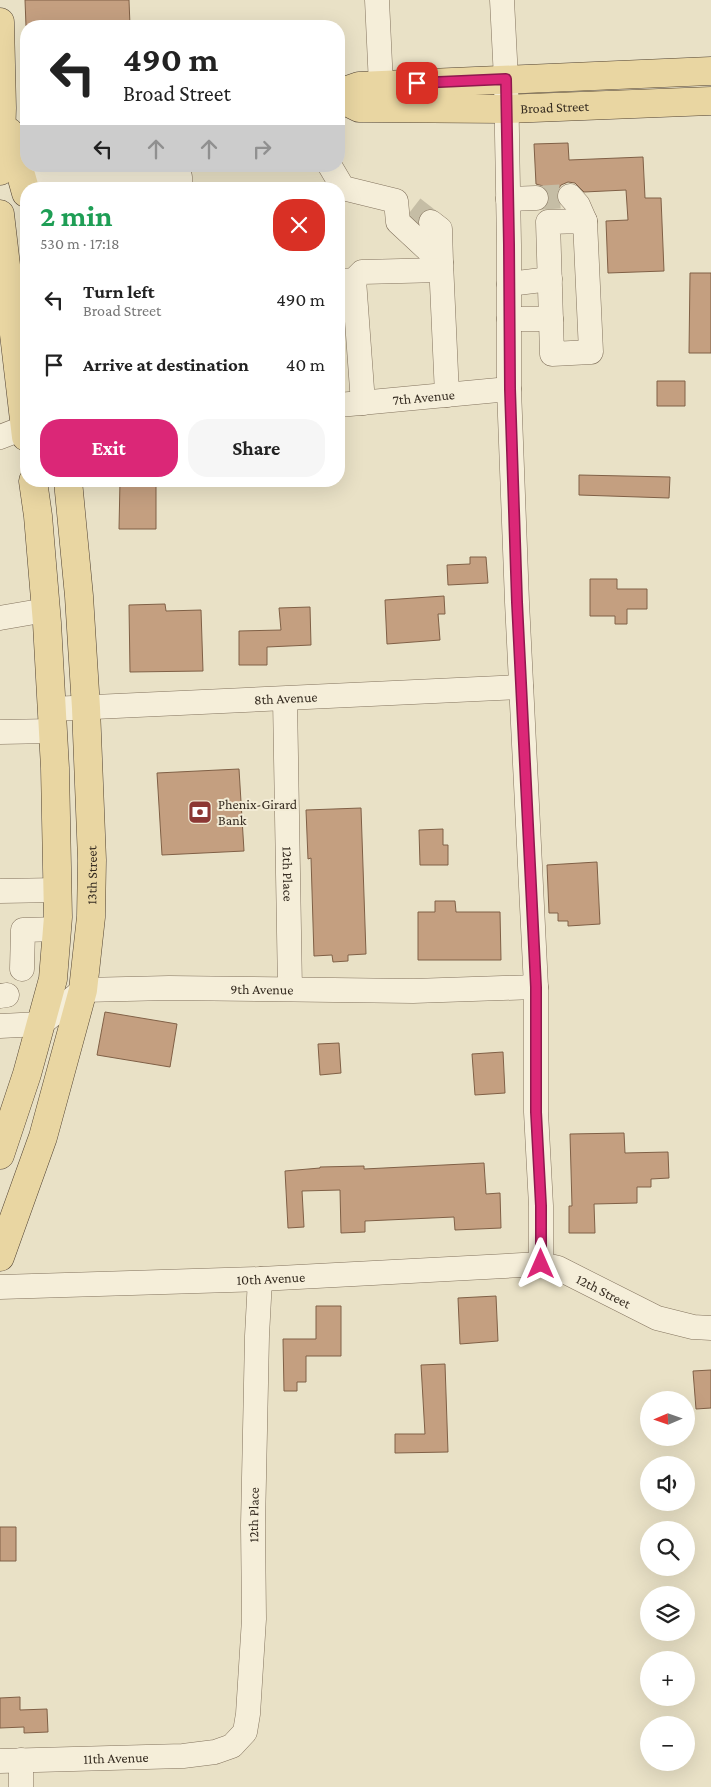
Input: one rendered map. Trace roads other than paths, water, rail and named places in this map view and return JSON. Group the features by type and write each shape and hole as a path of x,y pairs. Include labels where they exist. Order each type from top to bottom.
{"main road":[{"path":"0,22 17,182"},
{"path":"345,91 359,86 711,71"},
{"name":"Broad Street","path":"345,101 359,108 505,109 711,101"},
{"path":"0,214 4,294 20,394"},
{"path":"0,1153 6,1120 41,1024 53,980 58,929 52,720 46,610 34,487"},
{"name":"13th Street","path":"0,1257 43,1137 83,990 91,917 92,860 86,708 79,596 69,487"}],"street":[{"path":"377,0 381,85"},
{"path":"502,0 506,79 510,389 521,687 536,987 536,1112 541,1206 541,1264"},
{"path":"117,182 174,177"},
{"path":"345,189 413,210 440,229 447,395"},
{"path":"570,196 578,205 585,221 591,352 552,354 548,222 585,221"},
{"path":"508,199 536,198"},
{"path":"413,210 398,222 441,266"},
{"path":"363,403 346,280 362,272 441,266"},
{"path":"509,284 550,279"},
{"path":"510,319 551,319"},
{"name":"7th Avenue","path":"345,404 510,389"},
{"path":"0,437 20,432"},
{"path":"0,618 46,610"},
{"name":"8th Avenue","path":"0,732 52,720 86,708 521,687"},
{"name":"12th Place","path":"285,699 290,989"},
{"path":"0,891 58,890"},
{"path":"22,969 23,930 58,929"},
{"name":"9th Avenue","path":"83,990 290,989 413,991 536,987"},
{"path":"0,1026 41,1024 83,990"},
{"name":"10th Avenue","path":"0,1286 260,1279 541,1264"},
{"name":"12th Street","path":"541,1264 558,1268 657,1318 711,1328"},
{"name":"12th Place","path":"232,1746 245,1732 252,1648 257,1336 260,1279"},
{"name":"11th Avenue","path":"10,1761 183,1756 215,1752 232,1746"},
{"path":"10,1761 21,1787"}],"tunnel":[{"path":"536,198 570,196"},
{"path":"413,208 431,222"}],"place":[{"name":"Phenix-Girard Bank","path":"200,812"}]}
